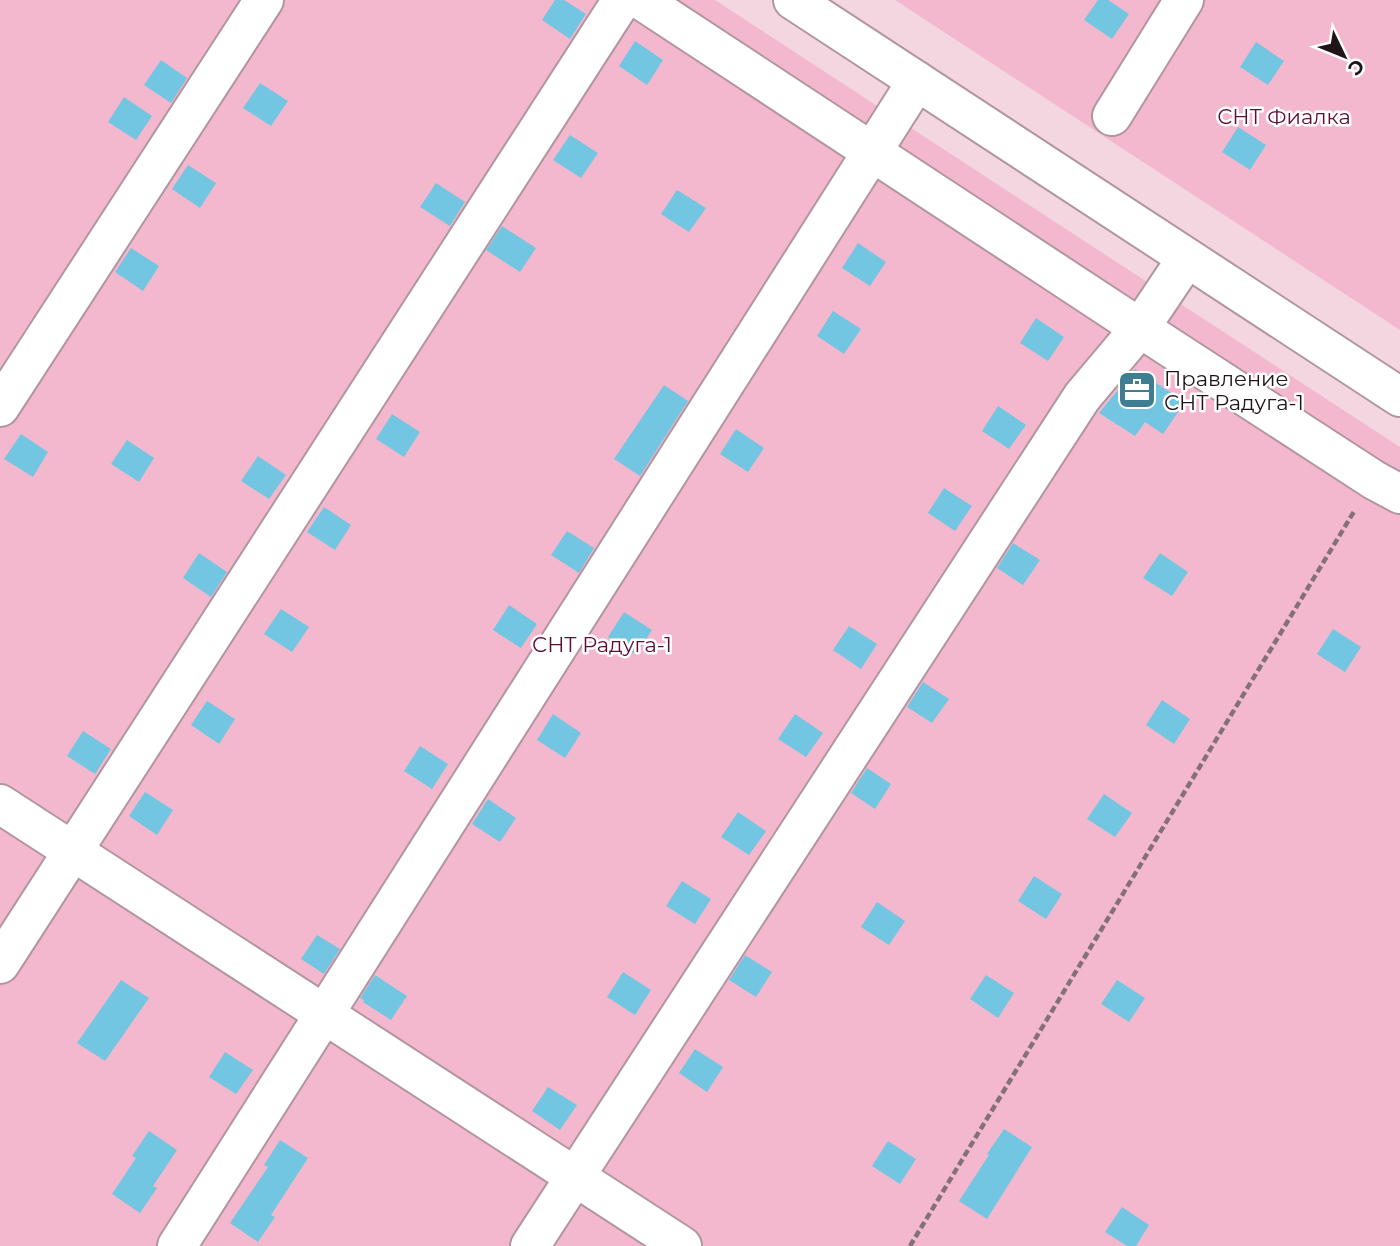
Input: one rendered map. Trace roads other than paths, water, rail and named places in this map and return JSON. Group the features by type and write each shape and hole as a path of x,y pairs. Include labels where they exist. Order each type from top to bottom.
{"street":[{"path":"0,407 264,0"},
{"path":"0,964 622,0"},
{"path":"641,0 1387,487"},
{"path":"793,0 1400,397"},
{"path":"1112,116 1184,0"},
{"path":"177,1246 917,81"},
{"path":"530,1246 1082,397 1140,328 1187,258"},
{"path":"0,804 682,1246"}],"place":[{"name":"Правление СНТ Радуга-1","path":"1137,390"}],"park label":[{"name":"СНТ Фиалка","path":"1284,116"},
{"name":"СНТ Радуга-1","path":"602,644"}]}
